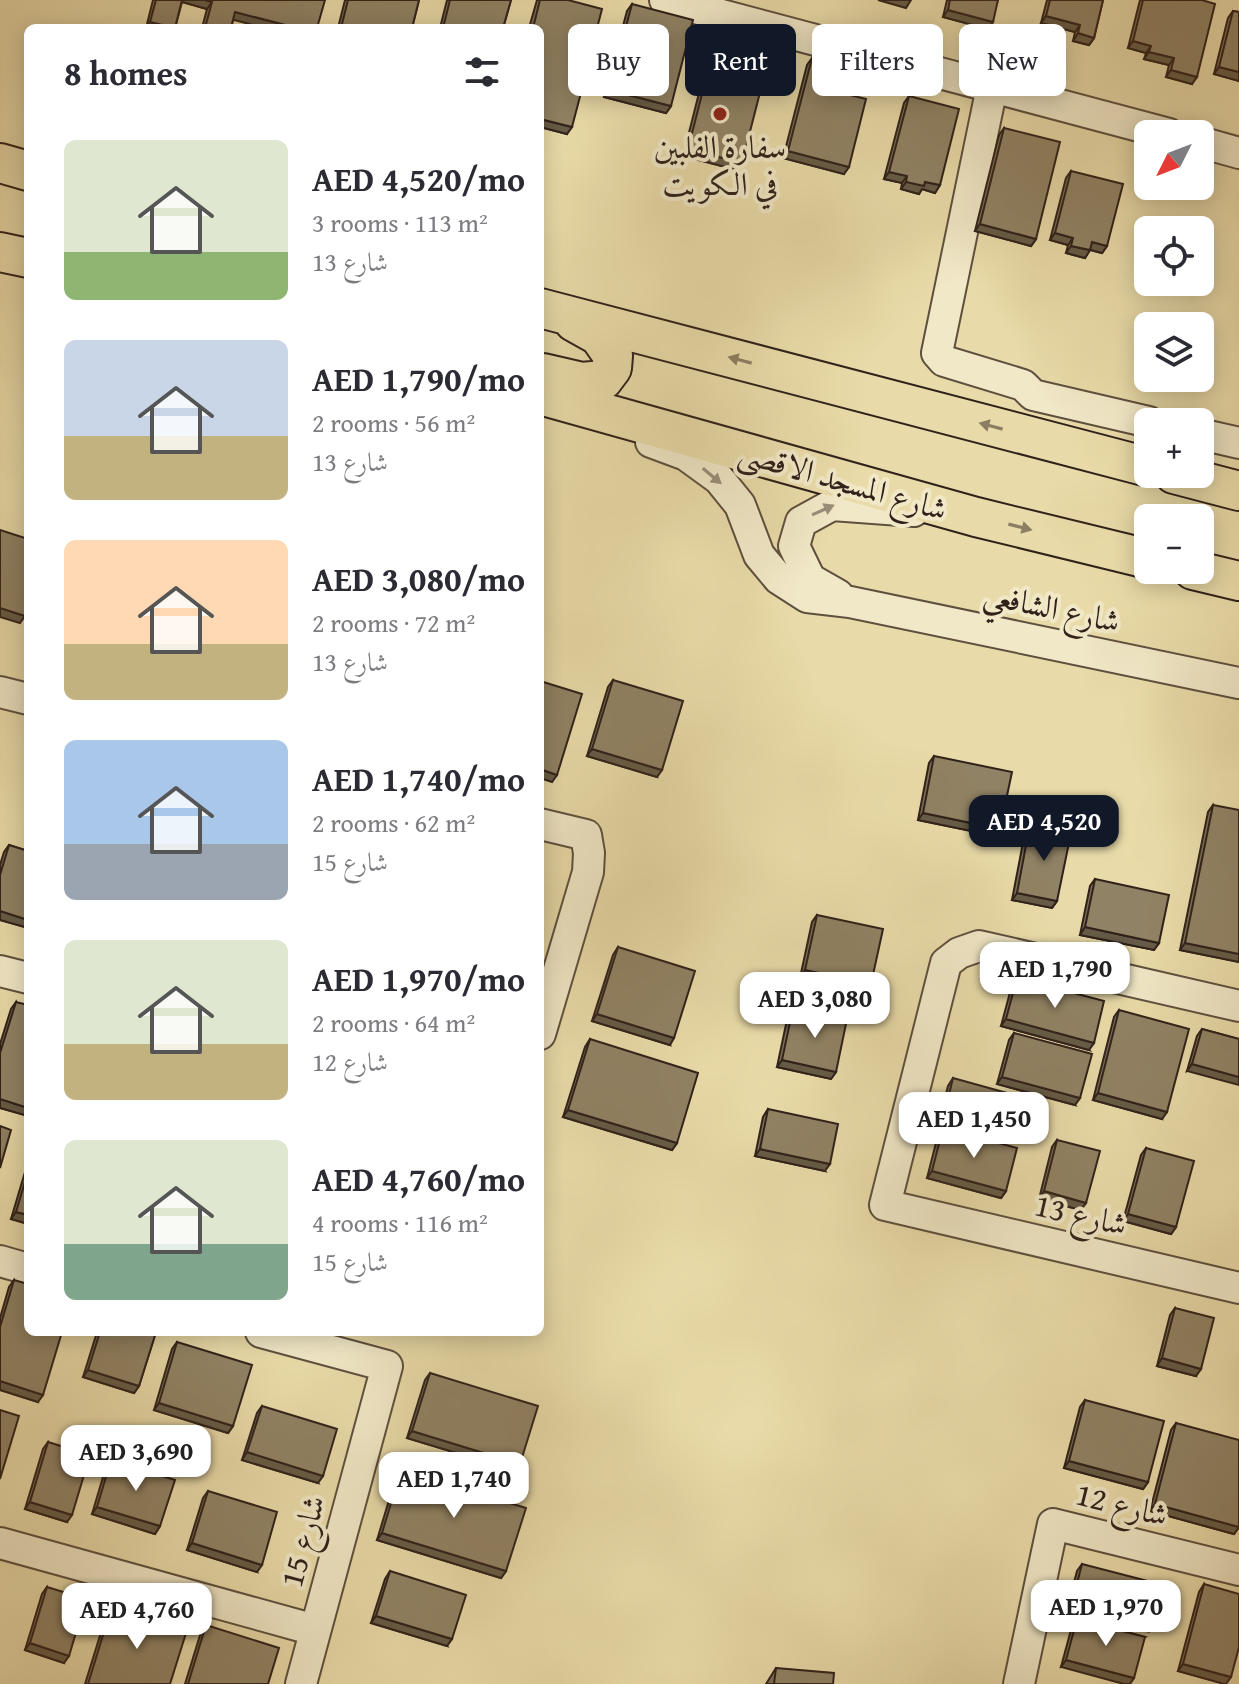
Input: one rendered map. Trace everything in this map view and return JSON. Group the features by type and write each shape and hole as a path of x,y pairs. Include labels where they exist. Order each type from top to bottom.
{"main road":[{"path":"0,163 24,170"},
{"path":"0,252 24,257"},
{"path":"544,373 582,382 603,380 612,368 613,356 599,336 549,311"},
{"path":"549,311 1134,463"},
{"name":"شارع المسجد الاقصى","path":"544,398 976,517 1134,556"},
{"path":"1214,484 1239,491"},
{"path":"1214,575 1239,581"}],"street":[{"path":"665,0 959,78"},
{"path":"990,96 937,353 944,361 1023,385 1033,395 1134,419"},
{"path":"1026,96 1134,125"},
{"path":"1214,146 1239,153"},
{"path":"1033,395 1035,437"},
{"name":"شارع الشافعي","path":"544,399 686,455 719,479 740,505 759,555 779,579 807,597 850,602 1239,683"},
{"path":"1214,437 1239,443"},
{"name":"شارع الشافعي","path":"850,602 810,579 794,546 801,522 832,505 976,517"},
{"path":"0,692 24,698"},
{"path":"544,825 586,835 589,853 588,872 544,1020"},
{"name":"شارع 13","path":"1239,1006 979,946 959,953 946,963 885,1205 1239,1288"},
{"path":"0,971 24,977"},
{"path":"0,1261 24,1268"},
{"name":"شارع 15","path":"276,1336 387,1366 301,1684"},
{"name":"شارع 12","path":"1019,1684 1053,1524 1239,1570"},
{"name":"شارع 15","path":"0,1543 315,1630"}],"building":[{"path":"156,0 182,0 176,24 150,22"},
{"path":"205,0 325,0 318,24 282,24 235,12 232,24 206,24 212,2"},
{"path":"348,0 419,0 413,24 342,24"},
{"path":"450,0 511,0 504,24 444,24"},
{"path":"540,0 568,0 602,9 598,24 568,24 568,96 580,96 572,127 544,120 544,24 534,24"},
{"path":"950,0 998,0 993,22 948,10"},
{"path":"1050,0 1103,0 1094,38 1078,33 1080,25 1046,16"},
{"path":"1143,0 1202,0 1215,4 1197,77 1171,70 1174,58 1149,52 1151,46 1133,41"},
{"path":"632,4 693,20 692,24 685,24 685,51 671,106 632,96 669,96 669,24 627,24"},
{"path":"1233,11 1239,12 1239,72 1219,67"},
{"path":"812,58 812,96 866,99 849,167 788,151"},
{"path":"701,96 759,96 742,163 688,149"},
{"path":"909,96 959,109 940,185 925,182 924,186 906,182 907,176 889,172"},
{"path":"1004,128 1060,142 1036,239 980,224"},
{"path":"1071,171 1123,184 1107,246 1092,242 1090,250 1071,246 1073,238 1055,233"},
{"path":"0,530 24,538 24,616 0,608"},
{"path":"613,680 683,701 662,770 592,749"},
{"path":"544,682 582,694 557,775 544,770"},
{"path":"934,756 1012,772 1000,829 923,813"},
{"path":"1213,805 1239,810 1239,954 1185,943"},
{"path":"1030,824 1071,833 1057,901 1017,893"},
{"path":"9,845 24,850 24,919 0,911 0,875"},
{"path":"1095,879 1169,895 1159,943 1085,927"},
{"path":"817,915 883,929 871,984 805,970"},
{"path":"618,947 695,971 674,1038 597,1014"},
{"path":"1017,978 1104,1001 1094,1043 1006,1019"},
{"path":"16,1002 24,1004 24,1107 0,1099 0,1053"},
{"path":"793,1008 847,1019 836,1072 782,1060"},
{"path":"1119,1010 1189,1029 1167,1112 1098,1093"},
{"path":"1202,1029 1239,1039 1239,1077 1192,1064"},
{"path":"1014,1033 1092,1054 1080,1098 1002,1077"},
{"path":"590,1039 698,1073 677,1143 568,1110"},
{"path":"953,1078 1018,1096 1008,1132 944,1115"},
{"path":"768,1109 838,1124 830,1164 760,1149"},
{"path":"0,1126 11,1130 0,1168"},
{"path":"943,1128 1017,1148 1006,1191 932,1171"},
{"path":"1057,1140 1100,1151 1086,1203 1044,1191"},
{"path":"1146,1148 1194,1161 1176,1227 1128,1214"},
{"path":"24,1185 24,1214 16,1212"},
{"path":"14,1280 24,1283 24,1336 61,1336 43,1395 0,1381 0,1327"},
{"path":"1175,1308 1214,1318 1201,1369 1162,1358"},
{"path":"99,1336 155,1336 139,1386 88,1370"},
{"path":"177,1342 252,1365 233,1426 159,1403"},
{"path":"430,1373 538,1406 520,1464 412,1431"},
{"path":"1085,1400 1164,1421 1148,1482 1069,1461"},
{"path":"262,1406 337,1429 323,1476 247,1452"},
{"path":"0,1410 19,1416 0,1479"},
{"path":"1176,1423 1239,1440 1239,1527 1155,1504"},
{"path":"48,1442 90,1455 72,1515 30,1502"},
{"path":"111,1460 175,1480 160,1526 97,1507"},
{"path":"401,1470 526,1508 506,1571 382,1533"},
{"path":"208,1491 277,1512 262,1565 192,1543"},
{"path":"1082,1564 1163,1585 1152,1624 1072,1603"},
{"path":"390,1571 466,1595 452,1639 376,1616"},
{"path":"1204,1584 1239,1594 1239,1647 1231,1677 1183,1664"},
{"path":"47,1587 86,1599 69,1656 30,1643"},
{"path":"112,1606 187,1630 170,1684 88,1684"},
{"path":"1077,1619 1145,1637 1134,1678 1066,1660"},
{"path":"206,1625 279,1648 268,1684 188,1684"},
{"path":"776,1668 834,1673 833,1684 774,1684"}],"place":[{"name":"سفارة الفلبين في الكويت","path":"720,114"}]}
